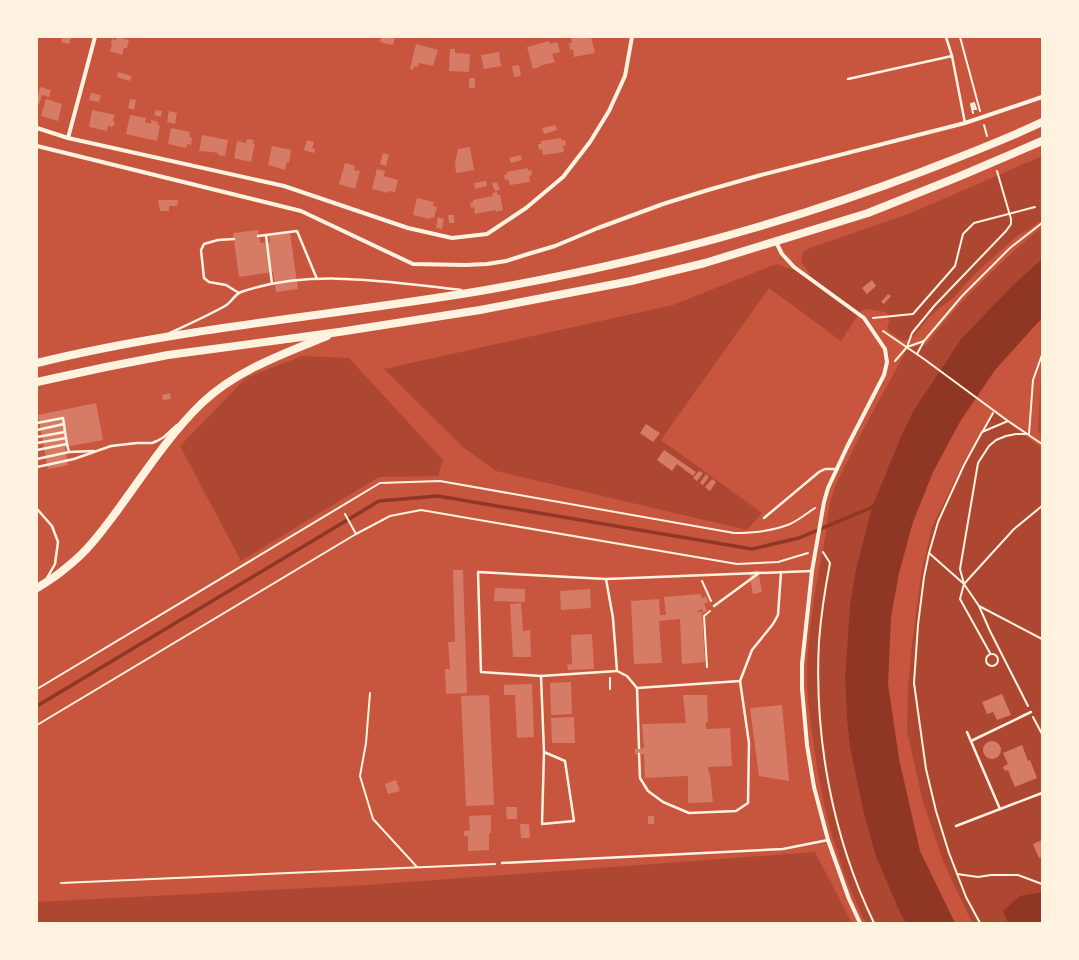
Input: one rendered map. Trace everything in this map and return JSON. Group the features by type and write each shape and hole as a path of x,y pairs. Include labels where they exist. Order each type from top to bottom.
{"main road":[{"path":"37,363 69,355 164,337 474,292 588,271 668,252 812,211 957,158 1042,122"},
{"path":"37,382 168,355 339,332 480,310 631,281 705,263 868,213 1042,142"},
{"path":"40,586 67,567 87,549 100,534 184,421 208,398 242,374 276,356 339,332"}],"street":[{"path":"68,138 94,37"},
{"path":"37,128 68,138 284,186 408,228 452,238 487,234 526,208 563,177 590,142 609,111 625,76 632,37"},
{"path":"37,146 301,211 412,264 487,264 555,246 663,204 708,190 965,123 1042,97"},
{"path":"776,242 782,254 794,267 864,318 885,349 887,362 884,375 828,488 823,504 812,572 803,647 802,688 807,745 814,786 828,840 849,899 860,923"}],"lane":[{"path":"946,37 952,56 965,123"},
{"path":"848,79 952,56"},
{"path":"258,236 297,231 317,279"},
{"path":"266,234 272,284"},
{"path":"234,239 218,240 204,244 201,250 204,278 209,282 226,285 239,293"},
{"path":"164,337 227,305 239,293 272,284 317,279 366,279 474,292"},
{"path":"37,423 63,418 69,452"},
{"path":"37,467 74,459 111,446 137,442 152,443 164,437 174,427 184,421"},
{"path":"37,430 64,424"},
{"path":"37,437 65,432"},
{"path":"37,443 66,438"},
{"path":"37,450 67,444"},
{"path":"37,459 69,452 97,451"},
{"path":"764,518 818,472 825,469 837,469"},
{"path":"37,509 52,526 58,542 55,564 40,586"},
{"path":"639,748 637,688 627,676 617,671 541,676 481,672 478,572 606,579 760,572 812,572"},
{"path":"714,606 760,572"},
{"path":"639,754 640,778 648,792 663,802 689,812 736,811 748,803 749,743 740,681 752,650 773,624 778,615 781,572"},
{"path":"606,579 613,618 617,671"},
{"path":"541,676 544,752 542,824 574,821 565,760 544,752"},
{"path":"637,688 740,681"},
{"path":"971,741 1031,712"},
{"path":"967,732 1000,809"},
{"path":"956,826 1042,793"},
{"path":"502,863 783,849 828,840"}],"path":[{"path":"960,37 977,108 981,115"},
{"path":"983,122 987,137"},
{"path":"907,347 912,333 935,305 1006,231 1010,224 1011,219 996,167"},
{"path":"864,318 913,314 955,266 963,234 974,223 1035,207"},
{"path":"917,354 924,341 962,296 1010,248 1042,223"},
{"path":"879,328 1042,444"},
{"path":"907,347 924,341"},
{"path":"1029,434 1033,380 1042,355"},
{"path":"980,923 966,897 957,874 934,804 926,768 914,683 918,625 929,554 938,522 964,465 993,413"},
{"path":"982,432 1008,421"},
{"path":"964,584 960,569 978,463 988,446 996,440 1011,435 1029,434"},
{"path":"37,689 380,483 440,481 746,534 768,531 791,523 823,504"},
{"path":"990,654 960,599 964,584 1014,529 1042,506"},
{"path":"37,725 356,534 390,516 421,510 737,564 778,562 822,550 830,563 821,621 818,660 819,710 828,780 836,818 852,870 874,923"},
{"path":"345,514 356,534"},
{"path":"929,554 964,584 978,606 1042,734"},
{"path":"699,575 714,606 708,614 704,616 706,667"},
{"path":"978,606 1042,638"},
{"path":"990,654 996,655 998,658 998,662 993,666 989,665 986,660 987,656 990,654"},
{"path":"610,672 610,689"},
{"path":"370,693 366,743 360,776 373,819 417,866"},
{"path":"61,883 502,863"},
{"path":"957,874 978,877 991,875 1018,875 1042,884"}],"shaded area":[{"path":"1042,156 1042,220 1018,235 977,272 953,298 929,317 913,337 905,341 901,340 889,331 887,327 889,323 888,315 886,312 866,309 861,311 841,341 769,288 661,440 762,513 747,530 496,471 464,448 384,369 673,305 776,264 811,275 801,262 803,252 807,249 911,213"},
{"path":"1042,227 1042,259 1013,285 961,339 913,411 872,507 856,569 850,604 845,678 850,748 864,814 875,854 900,913 906,923 866,923 846,878 831,830 815,757 808,699 807,675 809,635 831,499 839,478 869,418 906,351 921,344 925,346 938,329 980,283 1010,254"},
{"path":"1042,259 1042,318 995,370 961,420 933,472 913,522 899,573 891,617 888,684 899,759 920,851 955,923 906,923 900,913 875,854 864,814 850,748 845,678 850,604 856,569 872,507 913,411 961,339 1013,285"},
{"path":"302,356 349,358 443,460 438,476 379,477 241,561 180,446 246,378"},
{"path":"1042,369 1042,435 1038,431"},
{"path":"993,412 1042,448 1042,923 972,923 943,861 923,802 907,731 908,687 912,644 921,576 932,527 965,459"},
{"path":"815,852 852,923 37,923 37,902 368,885"},
{"path":"1042,892 1042,923 1008,923 1003,911 1020,896"}],"building":[{"path":"63,37 71,38 69,44 61,42"},
{"path":"117,37 129,40 127,48 124,48 122,55 110,51 112,39 116,40"},
{"path":"381,37 395,37 393,45 380,42"},
{"path":"571,37 591,37 595,53 574,57 573,49 570,50 569,43 572,43"},
{"path":"549,41 550,44 557,42 560,52 552,54 555,62 533,69 527,47"},
{"path":"416,44 438,50 433,66 419,63 418,67 414,66 413,70 410,69"},
{"path":"450,49 455,49 455,53 470,54 469,72 449,71"},
{"path":"499,52 501,66 484,69 481,55"},
{"path":"519,65 521,76 514,77 512,66"},
{"path":"118,72 132,76 130,81 117,77"},
{"path":"469,78 475,78 475,88 469,88"},
{"path":"40,87 51,90 49,97 42,95 39,104 37,103 37,99"},
{"path":"91,93 101,95 99,102 89,100"},
{"path":"46,99 62,104 58,121 41,116"},
{"path":"130,99 136,100 134,110 128,108"},
{"path":"92,110 115,115 113,120 115,124 112,127 108,126 107,131 89,127"},
{"path":"156,110 162,111 161,117 154,115"},
{"path":"169,111 177,113 175,124 167,122"},
{"path":"130,115 146,118 145,122 151,124 151,120 158,122 158,125 160,126 157,141 126,134"},
{"path":"555,125 557,130 544,134 542,128"},
{"path":"171,128 190,132 189,137 192,138 191,145 187,144 186,148 168,144"},
{"path":"202,135 228,140 225,156 218,155 218,153 199,151"},
{"path":"561,138 562,141 565,140 566,145 563,146 564,152 543,155 542,149 539,150 538,144 541,144 541,141"},
{"path":"247,139 254,140 253,144 255,144 251,162 234,158 237,141 246,143"},
{"path":"307,140 314,142 312,148 315,149 314,153 304,150"},
{"path":"272,146 291,150 289,163 287,162 285,170 268,165"},
{"path":"470,147 474,170 456,173 455,163 458,149"},
{"path":"383,153 389,155 386,166 380,164"},
{"path":"521,155 522,160 511,163 509,158"},
{"path":"345,163 355,166 354,170 360,171 355,189 339,184"},
{"path":"528,168 528,171 531,170 532,175 529,176 530,182 510,185 508,179 505,180 504,175 507,174 507,172"},
{"path":"377,169 385,171 384,176 398,180 395,192 388,191 388,193 372,189"},
{"path":"486,181 487,186 475,189 474,183"},
{"path":"497,182 500,190 495,191 492,183"},
{"path":"497,192 497,195 500,195 503,210 475,214 474,207 471,208 470,203 473,202 473,200 493,196 492,193"},
{"path":"417,198 434,202 433,206 437,207 434,218 431,217 430,219 413,215"},
{"path":"158,200 178,200 177,206 169,206 169,211 160,211"},
{"path":"448,215 454,215 454,223 449,223"},
{"path":"438,217 444,219 442,229 436,228"},
{"path":"258,230 260,243 270,242 269,236 290,233 298,289 276,292 273,272 239,277 233,233"},
{"path":"872,280 876,286 867,294 862,288"},
{"path":"888,294 891,296 884,304 881,302"},
{"path":"170,393 171,399 163,400 162,395"},
{"path":"96,403 103,440 65,447 68,465 48,469 38,415"},
{"path":"646,424 660,433 653,442 640,433"},
{"path":"664,450 696,472 693,476 677,464 672,471 657,460"},
{"path":"699,471 703,473 697,481 693,478"},
{"path":"706,474 709,477 703,485 700,483"},
{"path":"712,479 716,482 710,491 705,487"},
{"path":"453,570 463,570 467,693 446,694 445,669 450,669 448,642 455,642"},
{"path":"758,570 762,592 753,594 749,572"},
{"path":"495,588 525,589 525,602 494,601"},
{"path":"590,589 591,608 561,610 560,591"},
{"path":"700,594 702,598 706,596 708,602 704,604 707,611 703,613 702,609 697,611 702,612 705,662 682,664 680,619 659,621 662,663 634,664 631,601 659,599 660,615 666,615 664,597"},
{"path":"521,603 523,631 530,630 531,657 513,657 510,604"},
{"path":"592,634 594,669 568,670 567,665 572,664 571,635"},
{"path":"571,682 572,714 551,715 550,683"},
{"path":"532,684 534,737 517,738 515,695 504,695 504,685"},
{"path":"1002,694 1011,715 997,720 993,712 987,714 982,702"},
{"path":"489,695 494,805 466,806 461,696"},
{"path":"683,695 707,695 708,722 706,722 706,729 730,728 732,766 708,767 713,802 688,803 688,776 645,778 644,754 635,754 635,749 644,748 642,724 686,723"},
{"path":"782,705 789,781 759,776 750,708"},
{"path":"574,717 575,743 552,743 551,718"},
{"path":"992,741 996,742 1000,746 1000,754 996,758 992,759 988,758 984,754 983,750 984,746 988,742"},
{"path":"1022,745 1037,778 1015,787 1008,770 1005,771 1003,767 1008,764 1003,753"},
{"path":"396,780 400,791 388,794 385,784"},
{"path":"506,807 517,807 517,819 507,819"},
{"path":"491,815 489,850 468,851 468,836 464,836 464,831 470,830 469,816"},
{"path":"648,816 654,816 654,824 648,824"},
{"path":"520,824 529,824 530,838 521,838"},
{"path":"1042,840 1042,857 1039,858 1033,844"}],"waterway":[{"path":"37,706 379,501 438,496 752,549 799,538 875,506"}]}
